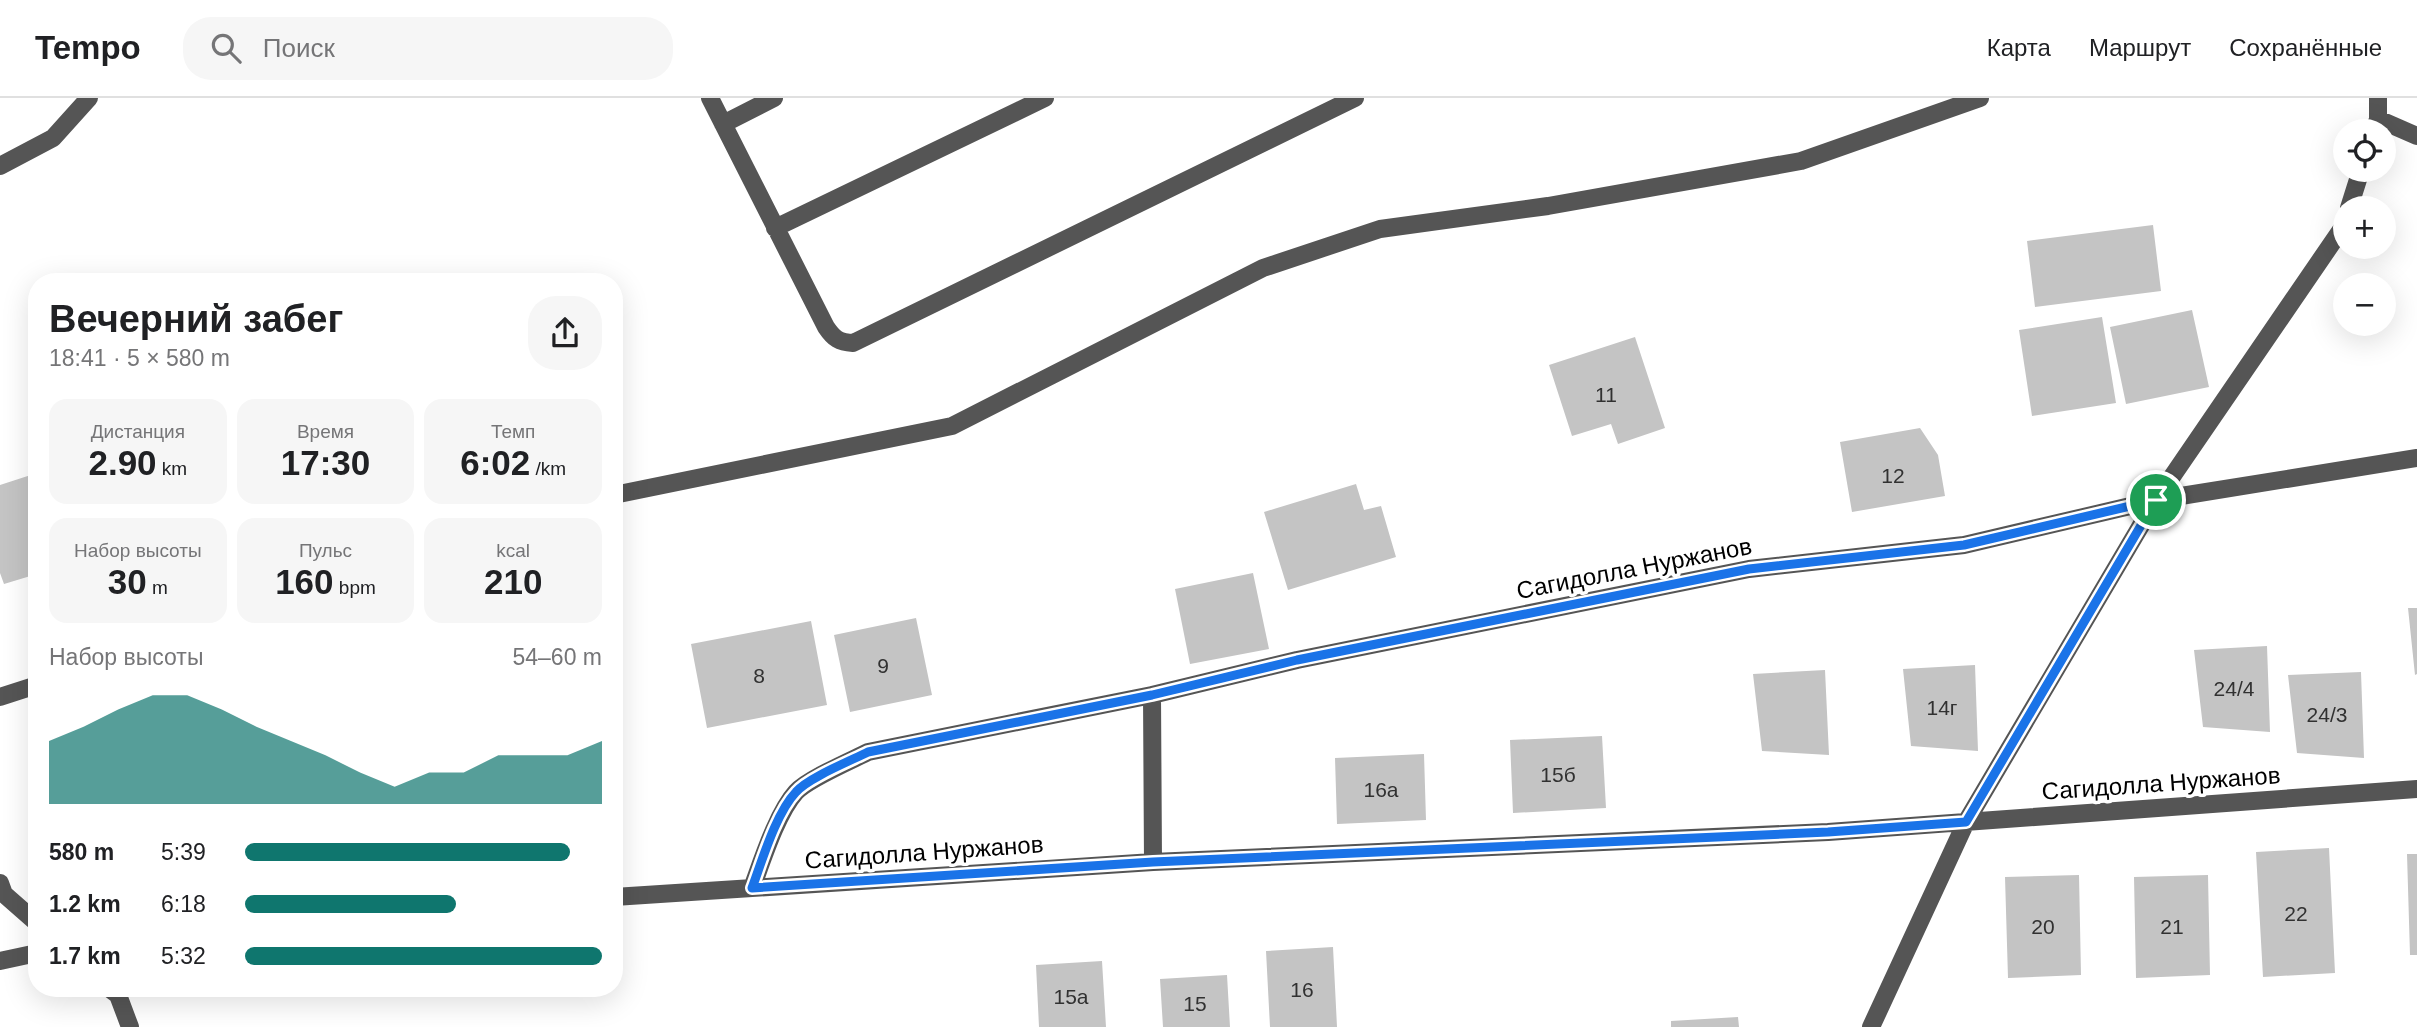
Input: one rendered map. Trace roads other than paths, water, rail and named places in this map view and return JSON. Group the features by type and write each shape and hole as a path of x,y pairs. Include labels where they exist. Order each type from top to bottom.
{"street":[{"path":"0,166 53,138 89,98"},
{"path":"710,98 826,327 833,338 853,343 1355,98"},
{"path":"723,124 774,98"},
{"path":"775,228 1045,98"},
{"path":"623,493 952,426 1263,268 1380,229 1548,206 1801,160 1980,98"},
{"path":"2376,119 2378,98"},
{"path":"2396,130 2417,136"},
{"path":"1871,1027 1966,822 2156,500 2333,239"},
{"name":"Сагидолла Нуржанов","path":"752,888 775,827 796,792 868,752 1152,695 1297,660 1749,569 1964,545 2156,500 2417,458"},
{"path":"0,697 28,688"},
{"path":"1152,695 1153,862"},
{"name":"Сагидолла Нуржанов","path":"623,896 1153,862 1828,832 2417,789"},
{"path":"0,883 4,894 28,915"},
{"path":"0,961 28,955"},
{"path":"119,997 130,1027"}]}
